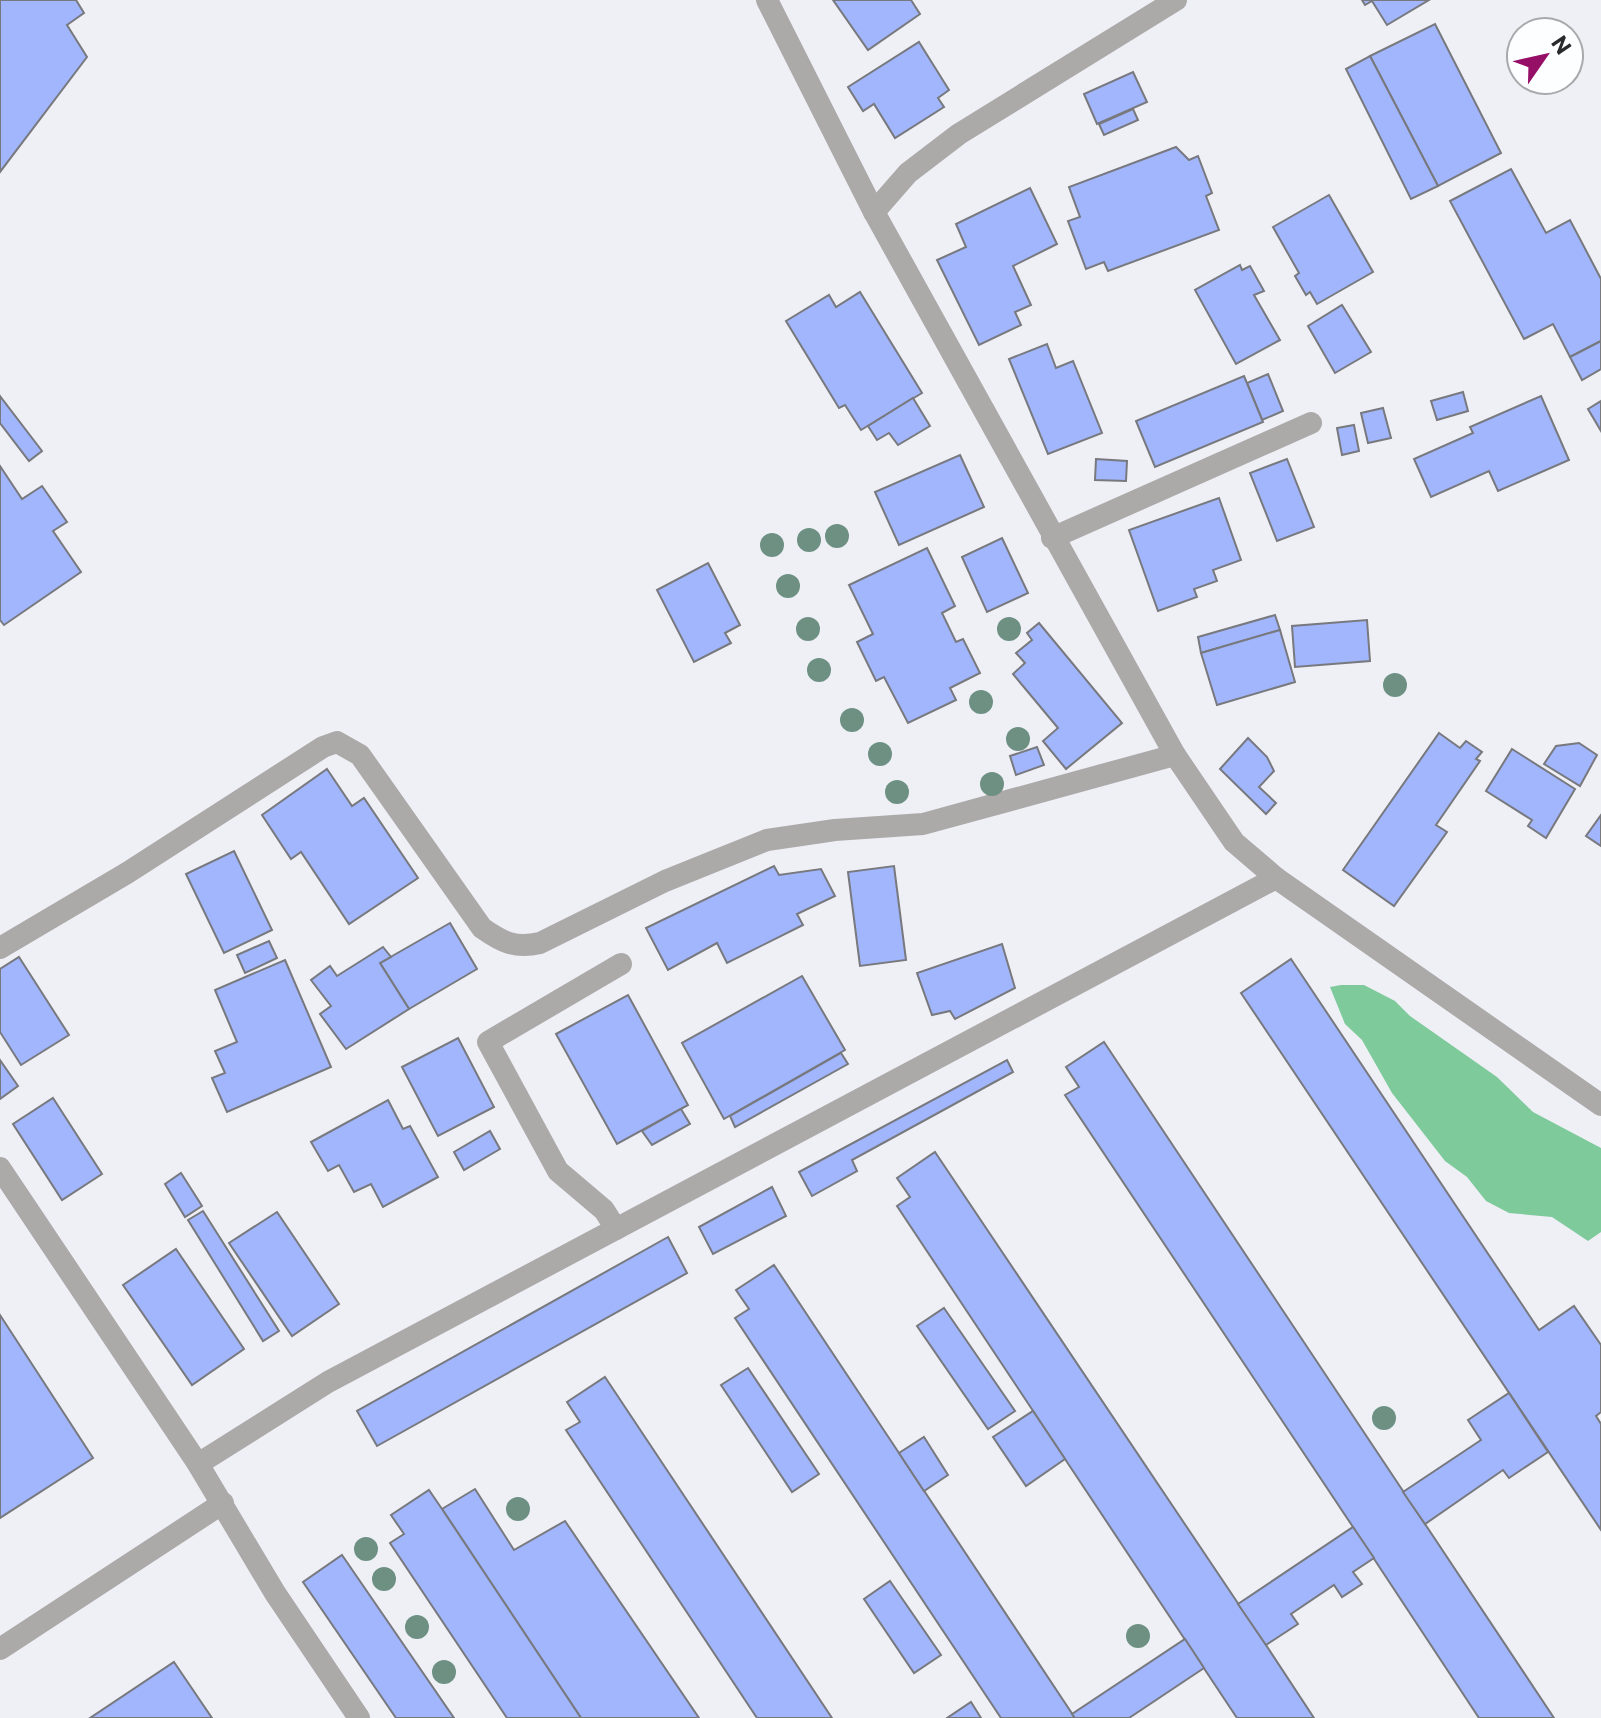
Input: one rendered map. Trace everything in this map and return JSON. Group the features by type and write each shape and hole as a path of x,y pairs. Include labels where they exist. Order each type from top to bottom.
{"street":[{"path":"767,0 874,212 1052,538 1175,755 1234,842 1276,878 1601,1105"},
{"path":"874,212 908,173 959,134 1176,0"},
{"path":"1052,538 1311,423"},
{"path":"0,948 127,873 323,747 337,742 360,755 482,928 502,942 520,948 540,943 665,881 767,840 835,830 923,824 1175,755"},
{"path":"198,1464 328,1382 1276,878"},
{"path":"616,1229 604,1210 558,1171 488,1042 621,964"},
{"path":"0,1168 198,1464 275,1593 359,1718"},
{"path":"0,1649 223,1503"}],"green space":[{"path":"1364,985 1395,1001 1410,1016 1497,1077 1533,1112 1601,1148 1601,1232 1588,1241 1552,1217 1509,1213 1486,1201 1467,1177 1445,1161 1392,1093 1362,1040 1345,1024 1330,987"}],"building":[{"path":"0,0 76,0 84,13 67,25 87,57 0,172"},
{"path":"833,0 911,0 920,14 868,50"},
{"path":"1362,0 1429,0 1387,25 1372,1 1365,5"},
{"path":"1435,24 1501,153 1438,186 1370,56"},
{"path":"919,42 949,90 938,98 944,107 895,138 874,104 863,111 848,87"},
{"path":"1370,56 1438,186 1411,199 1346,69"},
{"path":"1133,72 1147,102 1097,124 1084,94"},
{"path":"1133,109 1138,120 1104,135 1099,124"},
{"path":"1176,147 1189,160 1198,156 1212,193 1206,196 1219,230 1108,271 1104,262 1086,269 1068,221 1080,217 1069,187"},
{"path":"1511,169 1546,233 1570,220 1601,279 1601,341 1570,357 1553,324 1524,339 1450,201"},
{"path":"1030,188 1057,244 1013,266 1031,305 1015,312 1021,325 979,345 937,260 966,247 956,224"},
{"path":"1329,195 1373,272 1317,304 1310,292 1306,295 1295,276 1299,273 1273,227"},
{"path":"1240,265 1242,270 1250,266 1264,291 1254,295 1280,340 1236,364 1195,290"},
{"path":"860,292 922,393 861,430 845,405 839,408 786,321 829,295 836,307"},
{"path":"1342,305 1371,352 1335,373 1308,326"},
{"path":"1601,341 1601,369 1582,380 1570,357"},
{"path":"1047,344 1056,368 1073,361 1102,433 1048,454 1009,359"},
{"path":"1268,374 1283,411 1262,420 1247,383"},
{"path":"1244,376 1263,422 1155,467 1136,421"},
{"path":"1463,392 1468,411 1437,420 1431,401"},
{"path":"0,396 42,451 29,461 0,423"},
{"path":"1541,396 1569,460 1498,491 1489,471 1431,497 1414,459 1473,433 1470,427"},
{"path":"913,398 930,426 898,445 889,433 877,440 868,426"},
{"path":"1601,401 1601,431 1588,409"},
{"path":"1383,408 1391,438 1368,443 1361,413"},
{"path":"1354,425 1359,451 1342,455 1337,428"},
{"path":"960,455 984,507 899,545 875,492"},
{"path":"1096,459 1127,461 1126,481 1095,480"},
{"path":"1287,459 1314,527 1277,541 1250,473"},
{"path":"0,466 22,499 42,486 67,522 53,531 81,572 4,625 0,620"},
{"path":"1219,498 1241,560 1213,570 1217,581 1194,589 1197,597 1158,611 1129,530"},
{"path":"1002,538 1028,593 987,612 962,557"},
{"path":"927,548 955,606 942,613 956,642 963,639 980,673 950,688 956,700 908,723 884,677 876,681 857,642 873,634 849,585"},
{"path":"708,563 740,625 725,633 731,643 694,662 657,590"},
{"path":"1275,615 1280,630 1201,653 1198,637"},
{"path":"1367,620 1370,661 1295,667 1292,626"},
{"path":"1039,623 1122,723 1066,769 1043,741 1058,728 1013,674 1025,663 1016,653 1032,640 1027,633"},
{"path":"1280,630 1295,682 1217,705 1201,653"},
{"path":"1439,733 1460,748 1466,741 1482,752 1476,759 1480,761 1436,825 1447,832 1394,906 1343,870"},
{"path":"1248,738 1267,757 1274,771 1259,787 1276,803 1266,814 1220,769"},
{"path":"1579,743 1597,755 1580,786 1544,764 1556,746"},
{"path":"1037,747 1044,765 1016,775 1010,756"},
{"path":"1512,749 1575,789 1546,838 1528,826 1532,820 1486,791"},
{"path":"327,769 352,806 364,798 418,878 349,924 301,852 291,859 262,815"},
{"path":"1601,815 1601,846 1586,836"},
{"path":"234,851 272,930 224,953 186,874"},
{"path":"774,866 779,875 821,869 835,896 797,914 803,925 727,963 717,943 668,970 646,928"},
{"path":"894,866 906,960 860,966 848,872"},
{"path":"450,923 477,969 409,1009 380,963"},
{"path":"269,941 277,958 245,973 237,955"},
{"path":"1002,944 1015,988 955,1019 950,1011 932,1015 917,973"},
{"path":"383,947 391,957 380,963 409,1009 346,1049 320,1014 331,1006 311,980 330,966 337,976"},
{"path":"19,957 69,1035 21,1065 0,1032 0,969"},
{"path":"1291,959 1539,1330 1574,1306 1601,1345 1601,1412 1596,1416 1601,1424 1601,1530 1241,993"},
{"path":"285,960 331,1067 227,1112 212,1078 225,1073 215,1051 237,1042 215,990"},
{"path":"802,976 845,1050 724,1119 682,1043"},
{"path":"628,995 688,1105 617,1144 556,1034"},
{"path":"458,1038 494,1107 438,1136 402,1067"},
{"path":"1104,1042 1554,1718 1479,1718 1065,1095 1079,1087 1066,1067"},
{"path":"841,1053 848,1064 735,1127 730,1116"},
{"path":"0,1060 18,1086 0,1099"},
{"path":"1007,1060 1013,1072 852,1160 857,1171 812,1196 799,1172"},
{"path":"53,1098 102,1174 62,1200 13,1124"},
{"path":"388,1100 403,1129 410,1126 438,1177 383,1207 371,1184 354,1192 339,1165 328,1171 311,1142"},
{"path":"681,1109 690,1124 652,1145 642,1131"},
{"path":"490,1131 500,1149 464,1170 454,1152"},
{"path":"935,1152 1314,1718 1237,1718 897,1206 910,1197 897,1178"},
{"path":"181,1173 202,1206 185,1217 165,1184"},
{"path":"772,1187 786,1216 713,1254 699,1227"},
{"path":"203,1211 279,1331 263,1341 188,1220"},
{"path":"277,1212 339,1304 292,1336 229,1243"},
{"path":"668,1237 687,1273 377,1446 357,1411"},
{"path":"176,1249 244,1349 192,1385 123,1285"},
{"path":"774,1265 1075,1718 1001,1718 735,1318 749,1309 736,1290"},
{"path":"944,1308 1015,1411 988,1429 917,1326"},
{"path":"0,1315 93,1458 0,1518"},
{"path":"748,1368 819,1474 792,1492 721,1385"},
{"path":"605,1377 832,1718 757,1718 566,1430 580,1422 567,1402"},
{"path":"1509,1393 1548,1452 1509,1478 1503,1470 1425,1524 1403,1492 1481,1440 1468,1420"},
{"path":"1033,1411 1065,1459 1026,1486 993,1437"},
{"path":"924,1437 948,1475 924,1491 899,1453"},
{"path":"475,1489 514,1550 565,1521 699,1718 581,1718 442,1509"},
{"path":"429,1490 581,1718 507,1718 390,1543 404,1534 391,1515"},
{"path":"1353,1527 1374,1558 1353,1572 1362,1584 1342,1597 1334,1585 1291,1614 1298,1624 1266,1645 1238,1604"},
{"path":"342,1555 454,1718 396,1718 303,1582"},
{"path":"890,1581 941,1655 914,1673 864,1599"},
{"path":"1185,1639 1204,1668 1129,1718 1075,1718 1072,1714"},
{"path":"174,1662 212,1718 90,1718"},
{"path":"971,1702 981,1718 947,1718"}]}
